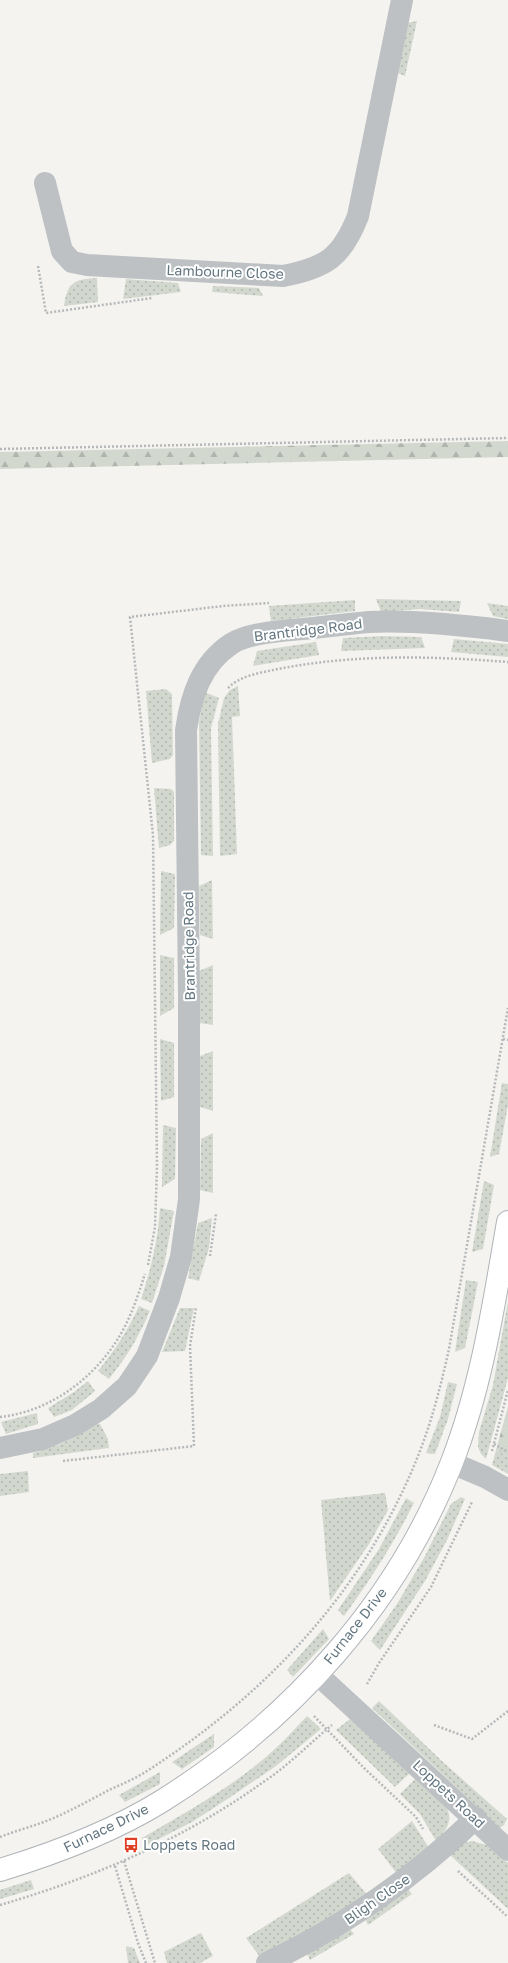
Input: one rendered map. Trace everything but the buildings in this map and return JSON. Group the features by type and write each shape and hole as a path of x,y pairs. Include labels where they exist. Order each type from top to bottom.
{"street":[{"name":"Lambourne Close","path":"46,183 62,250 72,262 88,265 283,276 313,269 336,256 350,237 358,216 402,0"},
{"name":"Brantridge Road","path":"0,1448 43,1439 75,1425 101,1409 127,1386 138,1371 149,1350 169,1298 181,1257 189,1191 190,996 186,730 190,704 198,682 213,659 232,643 274,632 369,622 426,622 508,631"},
{"name":"Furnace Drive","path":"0,1870 60,1851 106,1831 161,1801 216,1763 266,1725 318,1674 356,1629 392,1579 424,1522 452,1463 476,1389 489,1332 508,1222"},
{"path":"452,1463 485,1477 508,1490"},
{"name":"Loppets Road","path":"318,1674 476,1818 508,1850"},
{"name":"Bligh Close","path":"267,1963 345,1921 383,1896 440,1852 476,1818"}],"path":[{"path":"37,260 46,312 155,297"},
{"path":"0,449 508,438"},
{"path":"224,693 234,682 249,675 344,660 405,656 508,662"},
{"path":"0,1837 55,1818 146,1772 222,1717 272,1672 331,1609 357,1574 390,1517 418,1456 438,1398 449,1349 508,1008"},
{"path":"503,1039 508,1040"},
{"path":"210,1259 216,1213"},
{"path":"62,1462 194,1446 190,1346 197,1302"},
{"path":"494,1444 508,1452"},
{"path":"272,1672 364,1768 416,1817 440,1852 465,1880 508,1917"},
{"path":"434,1725 472,1739 508,1710"},
{"path":"124,1862 155,1963"},
{"path":"116,1866 138,1943 146,1963"}],"green space":[{"path":"417,21 405,76 398,73 407,23"},
{"path":"97,278 98,302 64,306 67,292 73,283 83,279"},
{"path":"126,279 178,283 181,292 123,299"},
{"path":"213,286 259,288 263,296 212,292"},
{"path":"508,441 508,457 0,469 0,452"},
{"path":"376,599 461,601 459,612 420,609 381,612"},
{"path":"355,600 355,611 271,621 269,606"},
{"path":"487,603 508,606 508,619 493,616"},
{"path":"382,636 421,637 425,648 341,651 343,638"},
{"path":"454,639 508,644 508,657 451,652"},
{"path":"316,642 319,655 253,666 257,651"},
{"path":"238,686 240,716 232,717 237,854 220,856 218,724 224,698 230,690"},
{"path":"166,689 172,694 173,755 170,759 152,763 146,691"},
{"path":"204,692 219,698 211,728 213,856 201,855 199,723"},
{"path":"154,788 171,789 174,792 174,841 170,845 159,848"},
{"path":"161,871 175,874 174,928 160,935"},
{"path":"212,880 213,939 200,935 199,886"},
{"path":"160,955 174,958 174,1008 160,1016"},
{"path":"213,965 213,1025 199,1023 199,971"},
{"path":"160,1039 174,1043 174,1097 161,1101"},
{"path":"213,1051 213,1111 200,1107 200,1056"},
{"path":"502,1083 508,1084 508,1105 499,1154 490,1157"},
{"path":"163,1125 176,1128 175,1179 162,1187"},
{"path":"213,1133 213,1193 200,1190 201,1139"},
{"path":"484,1181 494,1185 483,1249 472,1252"},
{"path":"160,1208 174,1211 164,1266 152,1303 141,1299 154,1254"},
{"path":"212,1218 209,1248 199,1281 188,1278 198,1223"},
{"path":"466,1280 478,1282 465,1348 455,1352"},
{"path":"508,1301 508,1378 486,1459 481,1454 478,1447 479,1432 493,1385"},
{"path":"139,1306 150,1311 132,1346 109,1379 98,1371 121,1340"},
{"path":"180,1308 194,1308 185,1351 162,1352"},
{"path":"88,1381 95,1391 72,1410 54,1417 48,1408 74,1392"},
{"path":"448,1382 457,1384 448,1419 435,1454 426,1453 440,1417"},
{"path":"508,1406 508,1457 496,1450"},
{"path":"37,1413 38,1424 6,1434 1,1422"},
{"path":"94,1423 100,1424 108,1439 109,1448 33,1458 33,1453 65,1442"},
{"path":"496,1450 508,1457 508,1474 492,1465"},
{"path":"28,1471 29,1492 0,1496 0,1474"},
{"path":"385,1493 388,1510 369,1544 330,1601 321,1500"},
{"path":"461,1497 465,1499 447,1540 425,1581 380,1650 371,1641 397,1604 425,1556 451,1504"},
{"path":"406,1498 414,1503 382,1561 344,1616 338,1610 379,1549"},
{"path":"323,1629 329,1639 293,1677 287,1670"},
{"path":"379,1701 444,1763 507,1819 504,1825 500,1828 372,1708"},
{"path":"307,1716 321,1729 276,1766 192,1822 147,1845 142,1838 195,1807 246,1773 277,1747"},
{"path":"350,1719 410,1773 395,1787 336,1730"},
{"path":"214,1734 214,1747 182,1769 172,1762"},
{"path":"160,1772 160,1784 125,1802 119,1795"},
{"path":"415,1779 440,1799 446,1806 449,1814 449,1822 445,1831 436,1841 420,1814 400,1794"},
{"path":"412,1821 429,1848 398,1875 378,1849"},
{"path":"472,1841 490,1846 508,1863 508,1909 450,1855 462,1843"},
{"path":"349,1873 369,1897 260,1957 246,1938"},
{"path":"31,1880 34,1889 0,1899 0,1890"},
{"path":"408,1889 412,1894 368,1925 365,1919"},
{"path":"350,1929 354,1934 310,1960 307,1954"},
{"path":"201,1933 213,1956 200,1963 167,1963 164,1952"},
{"path":"126,1946 134,1948 140,1963 128,1963"}],"place":[{"name":"Loppets Road","path":"131,1845"}]}
